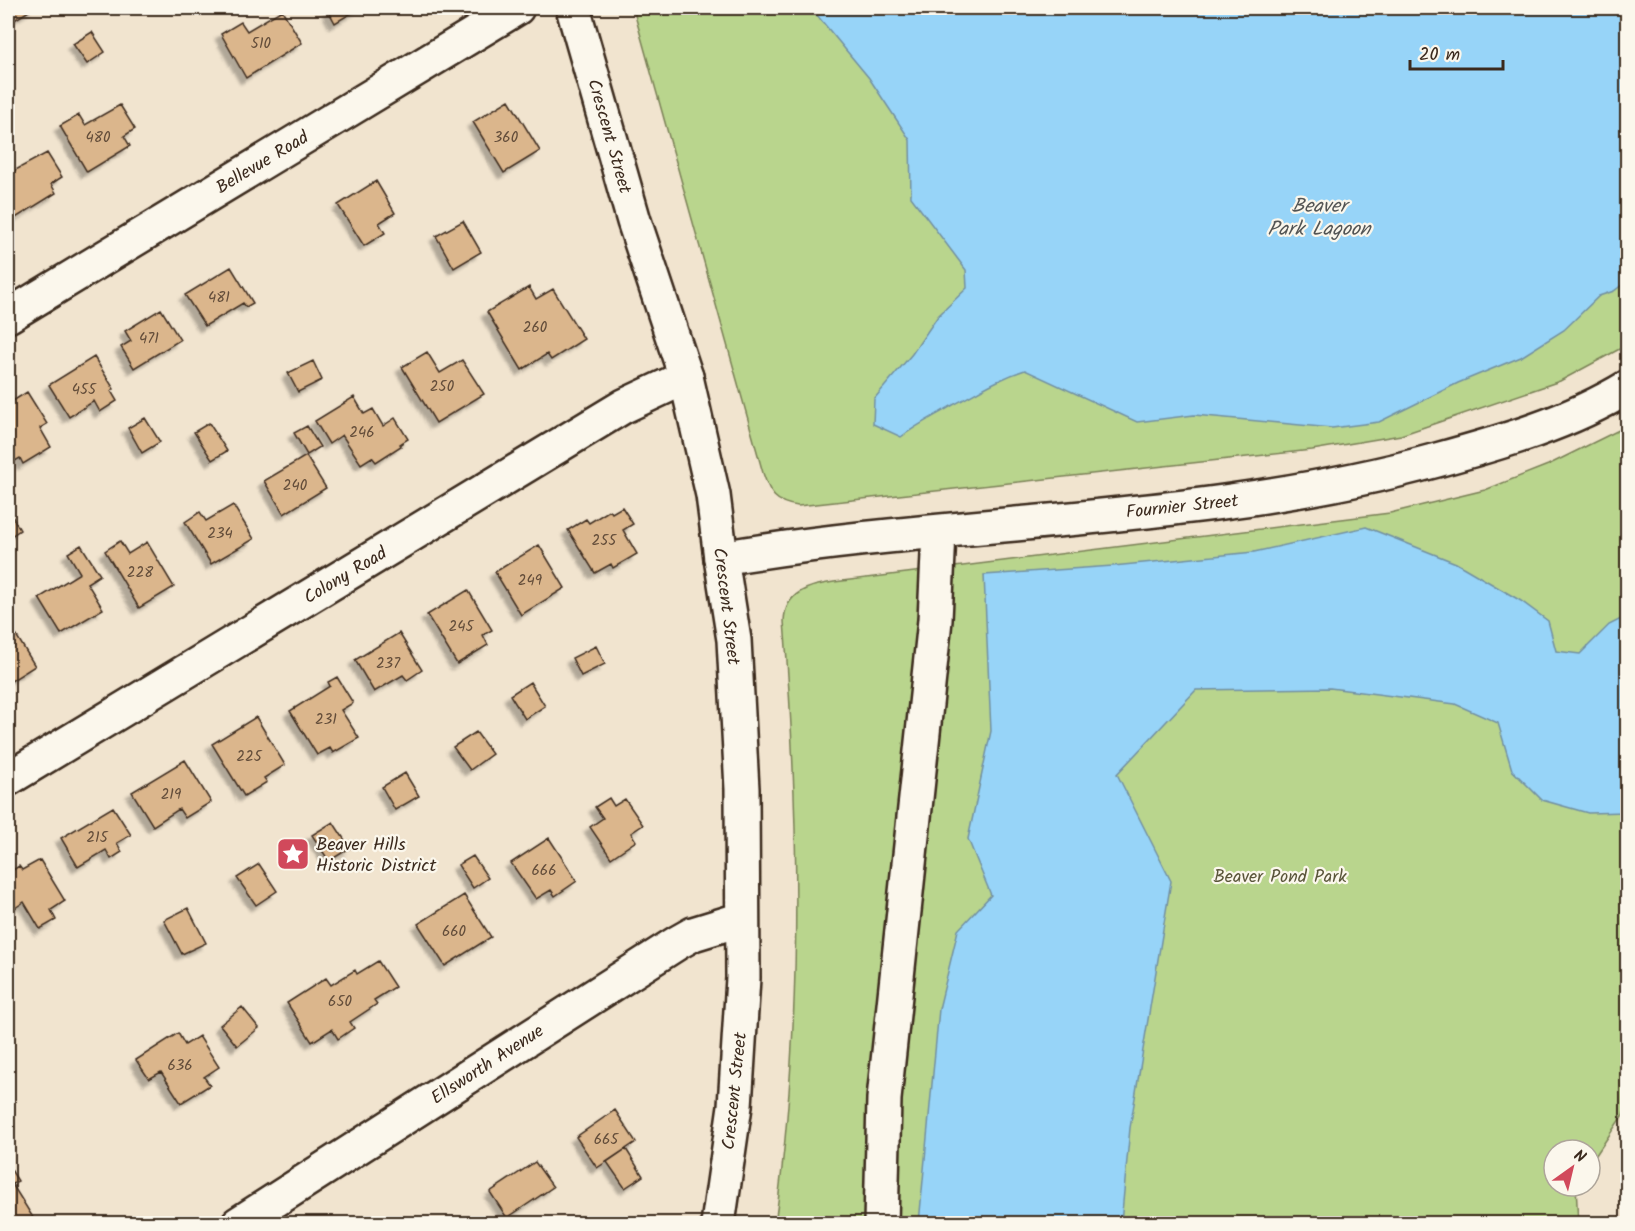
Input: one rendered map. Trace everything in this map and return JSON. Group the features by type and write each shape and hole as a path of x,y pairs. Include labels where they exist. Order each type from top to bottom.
{"street":[{"name":"Bellevue Road","path":"8,316 517,8"},
{"name":"Crescent Street","path":"573,8 634,221 686,377 713,495 734,640 742,789 743,978 735,1106 718,1224"},
{"name":"Colony Road","path":"8,779 624,406 686,377"},
{"name":"Fournier Street","path":"721,558 1265,497 1382,475 1504,442 1558,422 1628,387"},
{"path":"881,1224 884,1099 934,620 939,532"},
{"name":"Ellsworth Avenue","path":"238,1224 677,943 693,934 742,919"}],"green space":[{"name":"Beaver Park Lagoon","path":"633,8 1627,8 1627,345 1560,381 1401,435 1312,450 798,506 784,503 771,492 763,473"},
{"name":"Beaver Pond Park","path":"1627,426 1627,1113 1624,1113 1602,1146 1602,1138 1542,1138 1542,1198 1577,1198 1578,1223 775,1224 784,1149 794,998 796,847 784,621 785,611 794,597 816,585 834,582 1390,513 1485,490 1548,465"}],"water":[{"name":"Beaver Park Lagoon","path":"811,8 1627,8 1627,281 1614,291 1599,296 1564,330 1521,357 1458,383 1379,422 1332,428 1194,415 1137,422 1025,370 988,386 901,437 873,424 874,399 912,354 938,316 967,288 966,270 911,197 910,140 869,78"},
{"path":"1366,527 1456,563 1521,601 1548,621 1556,651 1580,654 1609,625 1627,616 1627,812 1588,813 1542,800 1512,770 1498,723 1455,704 1330,688 1196,690 1117,774 1171,881 1130,1128 1121,1223 919,1223 939,1009 958,930 991,895 968,839 991,731 984,575 1113,566 1254,552"}],"building":[{"path":"8,8 34,8 8,24"},
{"path":"331,8 360,8 335,23 328,10"},
{"path":"282,10 302,43 246,78 221,34 241,22 247,31"},
{"path":"92,32 105,52 87,64 73,44"},
{"path":"509,100 540,151 504,173 473,122"},
{"path":"120,105 135,129 124,136 130,146 87,172 60,126 79,115 85,125"},
{"path":"47,153 62,177 51,184 56,193 14,219 8,208 8,165 12,172"},
{"path":"376,181 395,213 379,223 385,233 364,246 338,205"},
{"path":"463,221 481,252 454,268 436,236"},
{"path":"231,267 253,303 246,307 243,303 205,326 185,295"},
{"path":"529,287 536,299 553,289 584,339 551,360 547,354 522,370 487,312"},
{"path":"161,309 180,340 134,368 121,347 131,341 125,331"},
{"path":"427,352 440,373 462,360 484,394 436,423 402,367"},
{"path":"94,357 114,389 111,391 117,401 100,412 94,401 69,417 49,385"},
{"path":"313,361 322,380 298,392 288,373"},
{"path":"27,392 47,424 40,428 51,447 23,464 20,458 8,465 8,404"},
{"path":"354,397 364,414 373,409 383,426 395,418 408,439 376,462 372,457 361,464 342,435 329,444 315,421"},
{"path":"145,418 160,442 142,453 128,428"},
{"path":"209,423 227,451 212,460 194,432"},
{"path":"307,426 320,447 307,455 294,433"},
{"path":"306,456 326,488 284,514 264,481"},
{"path":"233,505 254,539 211,564 185,522 200,512 206,521"},
{"path":"622,507 633,524 623,530 637,554 613,568 611,564 595,573 568,530 586,519 589,523 610,510 612,513"},
{"path":"8,509 20,530 8,538"},
{"path":"120,541 128,554 147,542 174,587 139,608 105,551"},
{"path":"81,545 100,575 87,583 103,609 61,634 39,598 80,573 68,553"},
{"path":"539,545 565,588 521,615 495,572"},
{"path":"468,590 492,630 483,635 488,645 457,664 427,615"},
{"path":"10,625 35,666 8,683 8,627"},
{"path":"399,633 422,670 407,680 403,675 374,692 355,660"},
{"path":"596,646 605,664 581,676 572,658"},
{"path":"337,677 353,703 341,710 359,738 333,753 330,748 317,755 290,711 330,686 328,682"},
{"path":"530,682 545,706 525,719 510,695"},
{"path":"256,717 285,765 264,778 267,782 244,796 212,744"},
{"path":"476,732 492,754 470,770 453,747"},
{"path":"185,760 211,802 185,818 179,809 153,826 132,792"},
{"path":"405,773 419,796 395,810 382,787"},
{"path":"609,798 614,806 625,799 643,825 631,833 636,841 611,858 590,827 603,818 595,807"},
{"path":"113,807 131,835 117,843 122,852 111,859 106,850 78,867 61,838"},
{"path":"333,822 350,848 329,861 312,835"},
{"path":"549,838 577,881 555,896 551,890 536,899 511,863"},
{"path":"473,856 488,878 473,888 458,865"},
{"path":"40,860 65,901 51,910 56,920 40,929 24,902 12,910 8,903 8,882 11,880 8,873 19,866 22,870"},
{"path":"259,864 277,891 256,905 237,878"},
{"path":"464,895 491,937 445,966 418,924"},
{"path":"188,908 206,943 182,954 164,920"},
{"path":"378,961 395,987 374,1000 377,1004 350,1022 354,1028 338,1039 332,1029 312,1042 287,1003 326,978 331,985 355,970 357,974"},
{"path":"242,1007 259,1028 237,1046 220,1025"},
{"path":"178,1033 185,1045 199,1036 219,1067 204,1077 210,1085 181,1103 161,1072 149,1079 136,1060"},
{"path":"615,1110 636,1142 597,1168 576,1137"},
{"path":"626,1149 643,1176 625,1188 607,1162"},
{"path":"535,1162 553,1187 507,1218 490,1192"},
{"path":"8,1165 18,1181 12,1184 37,1224 8,1224"}],"place":[{"name":"Beaver Hills Historic District","path":"293,854"}]}
